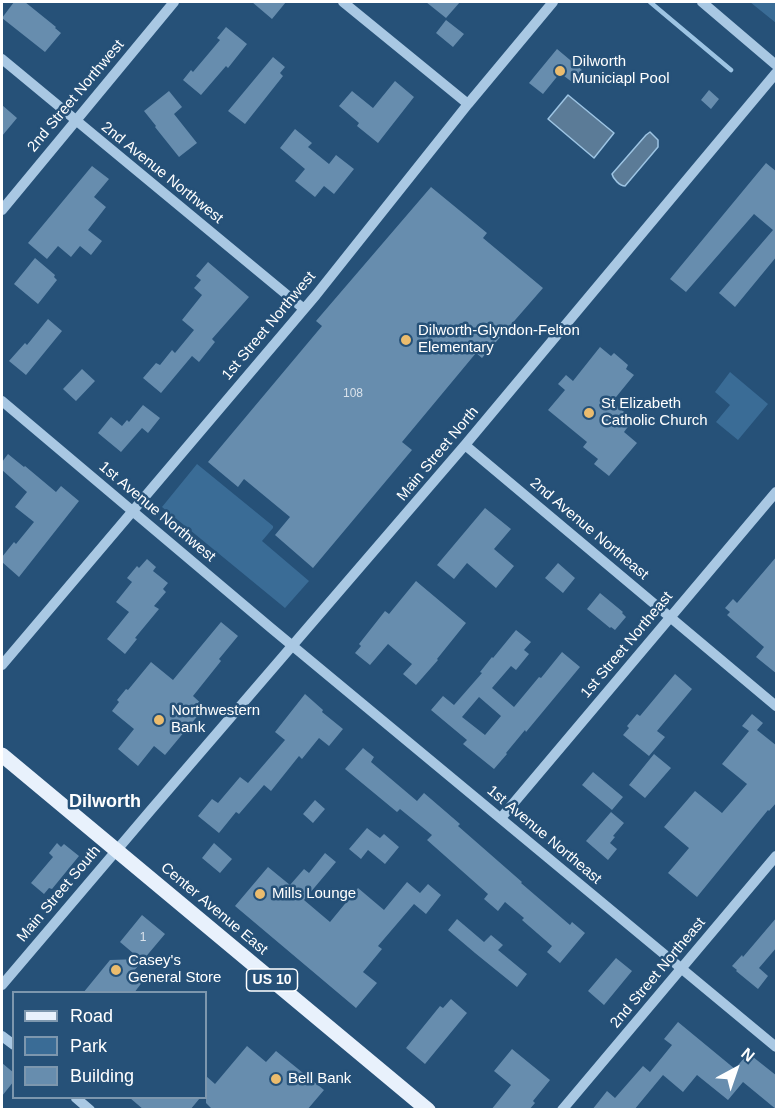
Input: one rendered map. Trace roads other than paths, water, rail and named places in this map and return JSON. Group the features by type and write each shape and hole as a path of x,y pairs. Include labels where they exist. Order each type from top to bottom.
{"main road":[{"name":"US 10","path":"2,755 117,850"},
{"name":"Center Avenue East","path":"117,850 428,1110"}],"street":[{"name":"2nd Street Northwest","path":"2,210 174,2"},
{"path":"343,2 468,104"},
{"name":"1st Street Northwest","path":"2,665 304,309 553,2"},
{"path":"702,2 777,65"},
{"name":"2nd Avenue Northwest","path":"2,59 304,309"},
{"name":"Main Street North","path":"117,850 465,445 777,73"},
{"name":"1st Avenue Northwest","path":"2,401 293,645"},
{"name":"2nd Avenue Northeast","path":"465,445 777,706"},
{"name":"1st Street Northeast","path":"501,818 777,492"},
{"name":"1st Avenue Northeast","path":"293,645 777,1047"},
{"name":"Main Street South","path":"2,986 117,850"},
{"name":"2nd Street Northeast","path":"562,1110 777,856"},
{"path":"77,1099 90,1110"}],"waterway":[{"path":"650,2 731,70"}],"place":[{"name":"Dilworth Municiapl Pool","path":"560,71"},
{"name":"Dilworth-Glyndon-Felton Elementary","path":"406,340"},
{"name":"St Elizabeth Catholic Church","path":"589,413"},
{"name":"Northwestern Bank","path":"159,720"},
{"name":"Mills Lounge","path":"260,894"},
{"name":"Casey's General Store","path":"116,970"},
{"name":"Bell Bank","path":"276,1079"}],"district":[{"name":"Dilworth","path":"105,802"}]}
